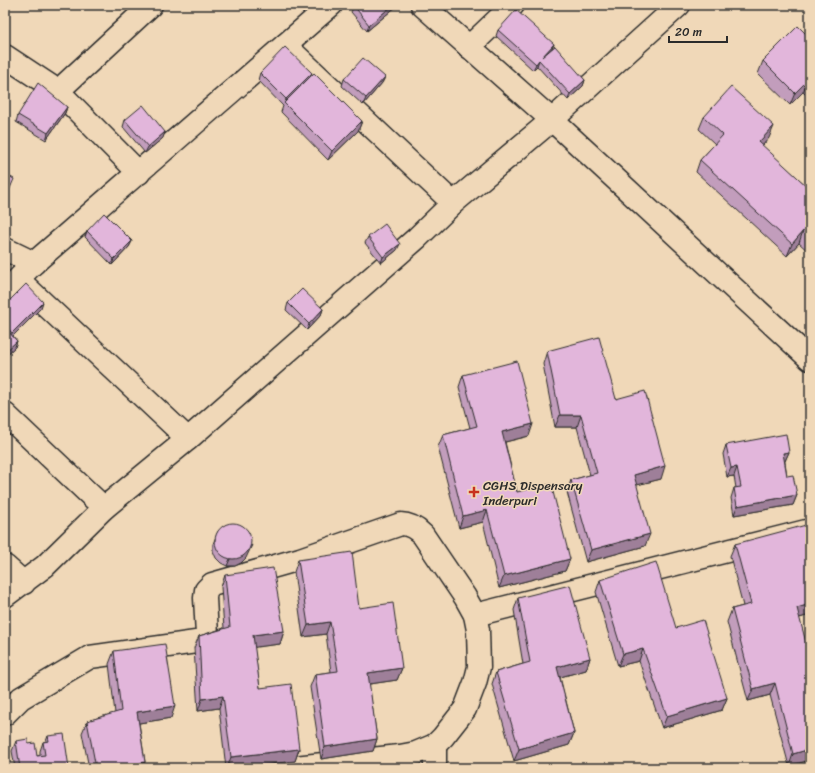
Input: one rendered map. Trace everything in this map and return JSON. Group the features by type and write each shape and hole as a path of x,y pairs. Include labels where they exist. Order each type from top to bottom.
{"street":[{"path":"58,91 151,5"},
{"path":"188,439 12,286 34,263 332,5"},
{"path":"422,5 552,120 810,359"},
{"path":"469,47 513,5"},
{"path":"5,596 45,566 104,508 188,439 417,238 453,203 552,120 678,5"},
{"path":"285,45 453,203"},
{"path":"7,59 58,91 139,173"},
{"path":"5,249 34,263"},
{"path":"5,414 104,508"},
{"path":"5,714 21,698 90,657 204,641 207,635 206,590 212,584 300,559 401,524 407,524 417,529 423,535 465,597 475,615 478,630 479,667 475,683 465,709 435,745 416,753 285,768"},
{"path":"475,615 810,530"},
{"path":"5,566 24,583"},
{"path":"435,745 435,768"}],"building":[{"path":"354,5 393,5 369,25"},
{"path":"516,10 554,44 542,57 555,46 585,80 570,94 539,60 536,64 498,30"},
{"path":"798,26 810,38 810,82 808,80 795,93 763,61"},
{"path":"285,47 312,73 286,99 260,73"},
{"path":"363,58 385,77 366,98 344,79"},
{"path":"314,73 362,121 332,151 284,103"},
{"path":"38,83 67,107 48,133 18,115"},
{"path":"731,87 774,126 759,142 810,189 810,237 803,231 792,244 700,160 723,135 704,117"},
{"path":"143,105 165,132 148,147 125,120"},
{"path":"5,174 14,179 5,200"},
{"path":"104,213 132,241 114,259 87,231"},
{"path":"385,224 400,244 383,257 368,237"},
{"path":"26,284 43,302 12,333 5,325 5,305"},
{"path":"302,289 323,309 309,324 288,303"},
{"path":"5,328 17,341 5,352"},
{"path":"599,337 616,399 645,391 665,466 634,475 650,534 591,550 571,480 597,473 581,415 560,415 547,351"},
{"path":"517,361 533,424 502,432 517,492 551,484 570,559 504,576 487,510 463,516 443,435 477,426 463,375"},
{"path":"786,434 789,452 783,453 787,476 793,475 797,495 737,506 734,488 741,487 737,467 731,468 726,445"},
{"path":"237,523 246,528 250,534 250,548 246,554 237,559 229,559 220,554 216,548 215,537 220,528 226,524"},
{"path":"806,525 810,539 810,604 797,608 810,658 810,749 793,754 775,683 753,689 732,609 751,604 735,544"},
{"path":"352,552 359,608 393,603 402,668 368,673 377,739 325,747 315,674 338,671 330,622 308,625 298,560"},
{"path":"656,562 676,628 703,620 727,698 667,716 643,649 623,654 600,580"},
{"path":"273,568 284,631 253,635 260,688 291,684 299,749 231,757 223,696 202,699 199,636 230,627 225,575"},
{"path":"570,585 590,658 557,667 574,733 519,749 496,672 530,662 518,598"},
{"path":"165,644 175,706 137,712 145,762 122,768 96,768 87,721 121,711 114,651"},
{"path":"64,734 69,768 20,768 16,741 28,739 28,744 35,743 37,756 45,755 43,742 49,741 48,736"}],"place":[{"name":"CGHS Dispensary Inderpuri","path":"474,492"}]}
